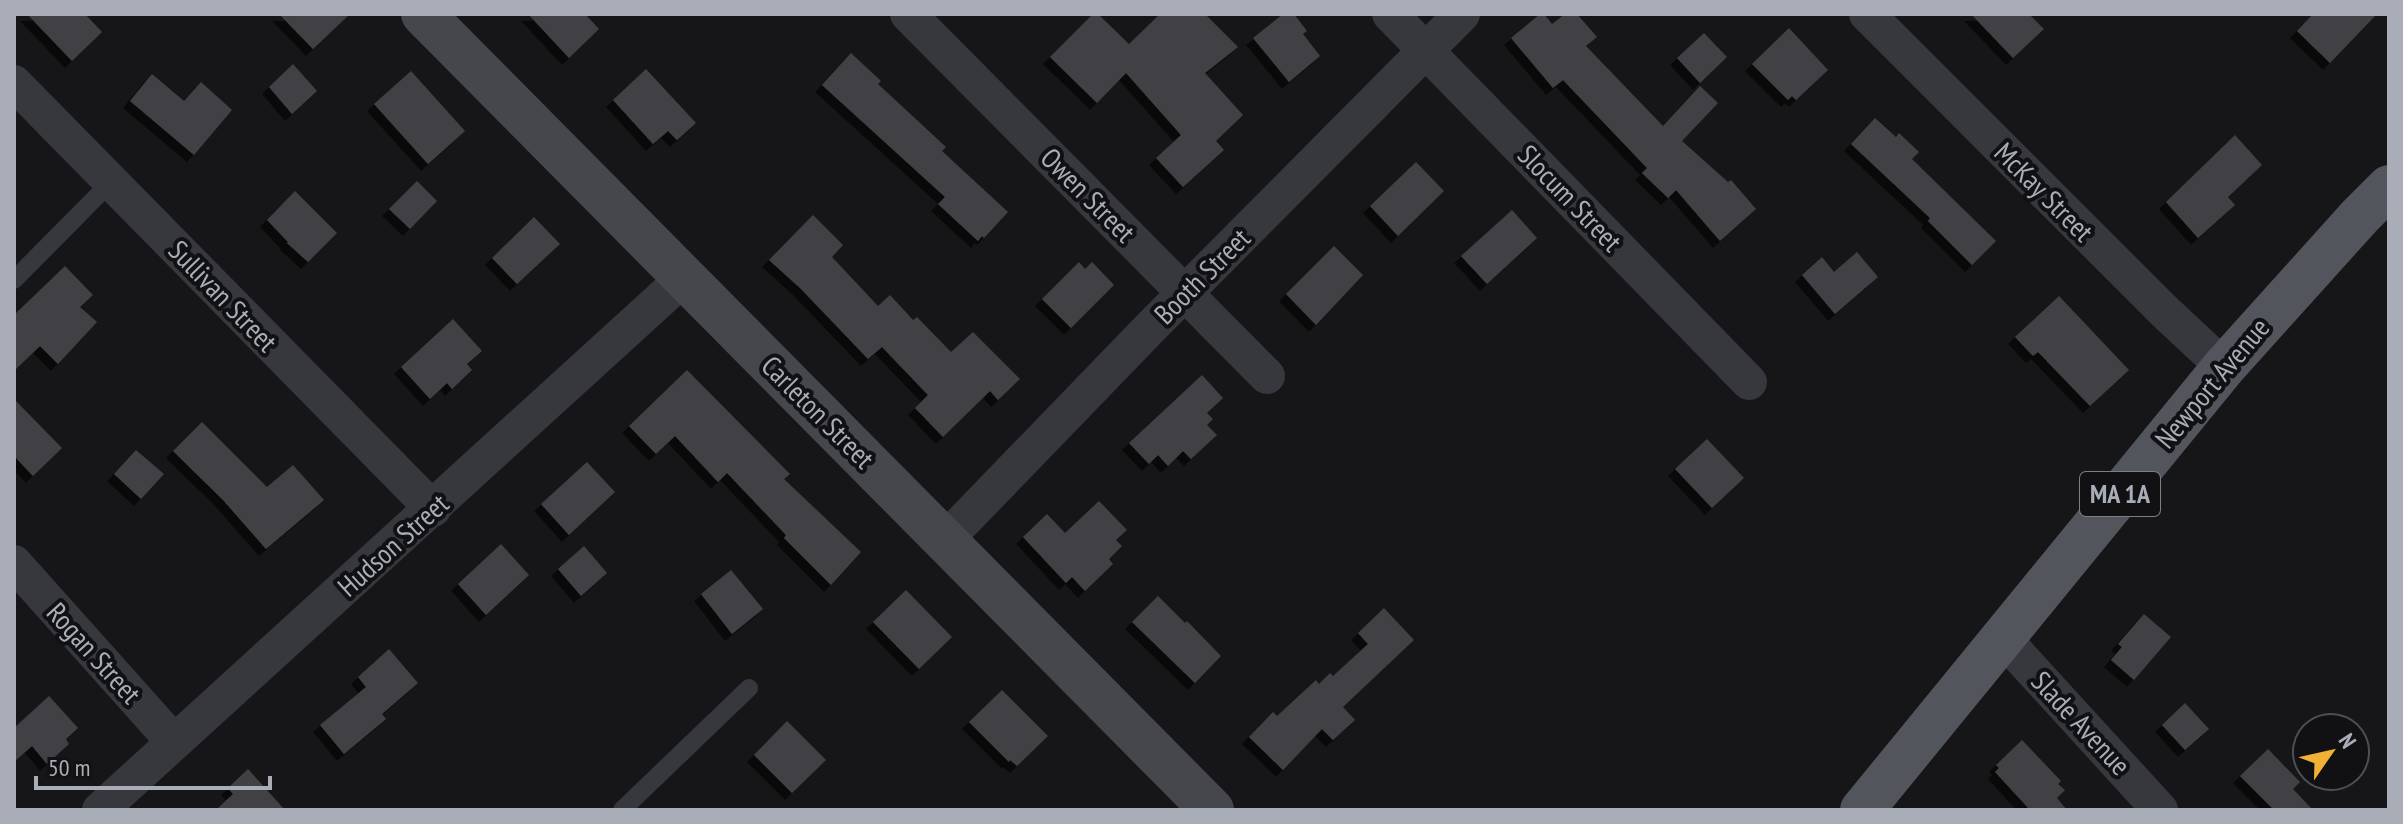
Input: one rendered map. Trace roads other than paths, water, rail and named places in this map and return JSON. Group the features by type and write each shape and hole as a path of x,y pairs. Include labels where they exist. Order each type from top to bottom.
{"main road":[{"name":"Newport Avenue","path":"1862,810 2224,367 2389,187"}],"street":[{"name":"Carleton Street","path":"423,14 1212,810"},
{"name":"Owen Street","path":"908,14 1267,376"},
{"name":"Slocum Street","path":"1390,14 1749,382"},
{"name":"Booth Street","path":"945,540 1184,293 1462,14"},
{"name":"McKay Street","path":"1867,14 2224,367"},
{"name":"Sullivan Street","path":"14,83 433,509"},
{"name":"Hudson Street","path":"100,810 685,277"},
{"name":"Rogan Street","path":"14,563 174,742"},
{"name":"Slade Avenue","path":"2002,637 2160,810"}],"lane":[{"path":"14,280 111,182"},
{"path":"622,810 749,688"}]}
